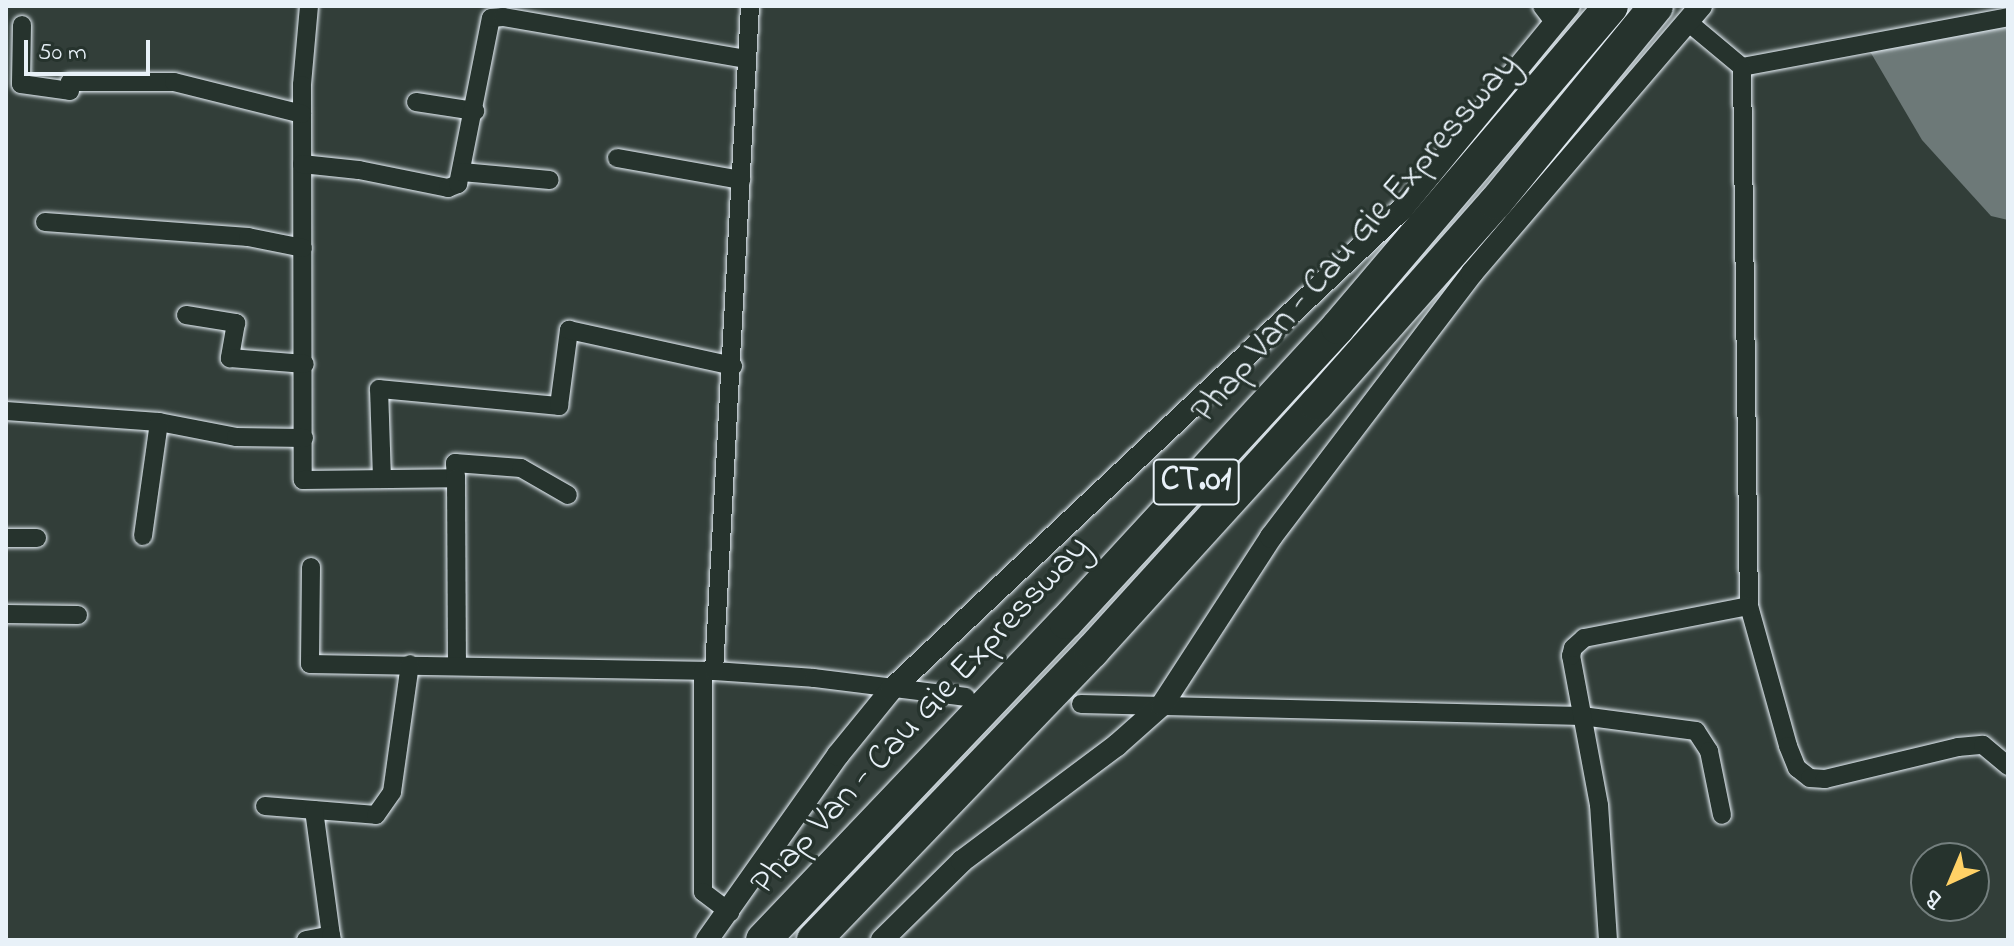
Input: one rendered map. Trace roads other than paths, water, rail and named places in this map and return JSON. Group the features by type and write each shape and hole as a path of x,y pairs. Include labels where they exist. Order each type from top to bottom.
{"highway":[{"name":"Phap Van - Cau Gie Expressway","path":"763,940 1066,622 1338,327 1611,6"},
{"name":"Phap Van - Cau Gie Expressway","path":"814,940 1092,651 1317,404 1495,203 1656,6"}],"street":[{"path":"309,6 302,114 303,480 456,478"},
{"path":"730,912 703,892 709,671 733,366 750,6"},
{"path":"302,164 359,170 448,188 458,184 475,111 491,18 505,12 746,59"},
{"path":"707,940 730,912 838,755 891,690 1403,208 1555,12"},
{"path":"882,940 962,861 1117,745 1162,705 1271,537 1472,273 1694,14 1742,67 1749,606 1788,746 1803,775 1825,779 1958,747 1983,745 2008,766"},
{"path":"1742,67 2008,17"},
{"path":"22,25 21,84 70,91 70,82 174,82 302,114"},
{"path":"416,102 475,111"},
{"path":"617,158 741,180"},
{"path":"462,172 550,180"},
{"path":"45,222 248,237 303,248"},
{"path":"186,315 236,323 230,358 305,364"},
{"path":"382,479 379,389 559,406 569,330 733,366"},
{"path":"6,411 159,422 236,437 304,438"},
{"path":"143,536 159,422"},
{"path":"457,665 455,463 521,468 568,495"},
{"path":"6,538 37,538"},
{"path":"311,567 310,664 709,671 814,678 966,697"},
{"path":"1608,940 1599,805 1571,656 1577,643 1584,638 1749,606"},
{"path":"6,614 78,615"},
{"path":"265,806 376,815 392,792 410,664"},
{"path":"1081,704 1582,716 1696,731 1709,751 1722,815"},
{"path":"306,940 331,938 314,810"}]}
